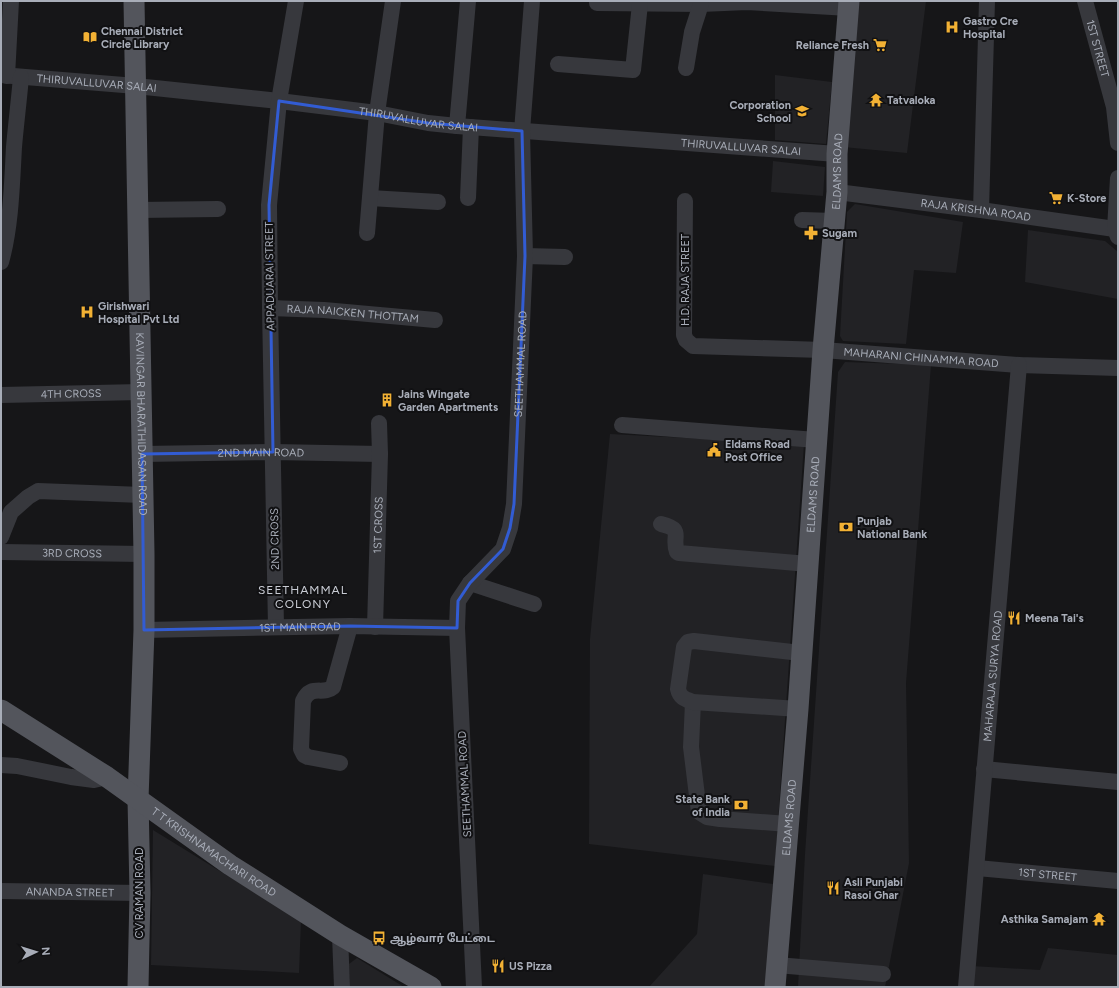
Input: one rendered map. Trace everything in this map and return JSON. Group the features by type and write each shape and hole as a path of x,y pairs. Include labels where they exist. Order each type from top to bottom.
{"main road":[{"name":"KAVINGAR BHARATHIDASAN ROAD","path":"134,1 144,554 144,630"},
{"name":"ELDAMS ROAD","path":"775,987 798,709 823,350 837,192 837,154 849,5"},
{"name":"CV RAMAN ROAD","path":"138,987 140,893 138,799 144,630"},
{"name":"T T KRISHNAMACHARI ROAD","path":"1,710 107,777 230,865 340,935 431,987"}],"street":[{"path":"1,262 9,214 8,146 11,1"},
{"name":"APPADUARAI STREET","path":"273,452 269,205 279,100 296,1"},
{"path":"368,233 377,113 394,1"},
{"path":"468,1 464,127 468,198"},
{"name":"SEETHAMMAL ROAD","path":"474,987 457,628 458,601 470,583 503,549 510,528 514,504 525,256 522,131 532,1"},
{"path":"981,210 987,1"},
{"name":"1ST STREET","path":"1085,1 1114,107 1118,143"},
{"path":"597,3 701,4 747,2 849,5"},
{"path":"558,64 633,70 640,4"},
{"path":"686,68 692,32 701,4"},
{"name":"THIRUVALLUVAR SALAI","path":"10,76 136,86 279,100 377,113 428,124 837,154"},
{"path":"1116,233 1118,178"},
{"name":"RAJA KRISHNA ROAD","path":"837,192 981,210 1116,233"},
{"path":"370,198 438,202"},
{"name":"H.D. RAJA STREET","path":"685,201 684,335 689,343 696,347 823,350"},
{"path":"138,210 218,209"},
{"path":"802,220 834,221"},
{"path":"525,256 565,257"},
{"name":"RAJA NAICKEN THOTTAM","path":"270,308 324,310 435,320"},
{"name":"MAHARANI CHINAMMA ROAD","path":"823,350 1019,365 1118,368"},
{"name":"MAHARAJA SURYA ROAD","path":"966,987 1019,365"},
{"name":"4TH CROSS","path":"1,395 141,392"},
{"name":"1ST CROSS","path":"375,627 380,454 379,423"},
{"path":"622,425 816,440"},
{"name":"2ND MAIN ROAD","path":"142,454 273,452 380,454"},
{"name":"2ND CROSS","path":"273,452 276,627"},
{"path":"1,537 11,512 28,497 38,491 142,495"},
{"path":"661,524 671,527 674,530 676,534 676,549 679,553 808,564"},
{"name":"3RD CROSS","path":"1,552 144,554"},
{"path":"470,583 534,604"},
{"path":"340,763 304,754 301,749 303,701 305,695 309,692 330,690 333,687 350,626"},
{"name":"1ST MAIN ROAD","path":"144,630 350,626 457,628"},
{"path":"798,709 693,702 684,699 680,695 678,689 684,647 688,642 694,641 802,653"},
{"path":"693,702 691,747 699,812 707,817 788,824"},
{"path":"1,765 17,766 94,780 107,777"},
{"path":"984,769 1118,782"},
{"name":"1ST STREET","path":"977,868 1118,881"},
{"name":"ANANDA STREET","path":"1,891 140,893"},
{"path":"340,935 342,987"},
{"path":"777,965 883,974"}],"highlighted area":[{"path":"279,101 428,123 522,131 525,256 514,504 510,528 503,549 470,583 458,601 457,628 350,626 144,630 142,454 273,452 269,205"}],"shaded area":[{"path":"854,1 926,1 907,153 843,147"},
{"name":"Corporation School","path":"775,75 832,82 826,144 775,140"},
{"path":"773,161 825,167 823,196 771,192"},
{"path":"855,204 963,222 956,273 914,270 906,344 843,341 840,336 847,212"},
{"path":"1028,230 1105,241 1118,252 1118,299 1025,282"},
{"path":"845,362 931,365 906,683 909,863 885,987 798,987 805,854 838,372"},
{"path":"610,434 804,444 775,866 589,844 590,639"},
{"path":"153,830 301,921 299,973 151,965"},
{"path":"703,874 773,884 766,987 649,987 697,934"},
{"path":"1048,948 1118,955 1118,987 970,987 972,966 1040,970"},
{"path":"357,958 404,987 350,987 349,964"}],"place":[{"name":"Gastro Cre Hospital","path":"952,27"},
{"name":"Chennai District Circle Library","path":"90,37"},
{"name":"Reliance Fresh","path":"880,45"},
{"name":"Tatvaloka","path":"876,100"},
{"name":"Corporation School","path":"802,111"},
{"name":"K-Store","path":"1056,198"},
{"name":"Sugam","path":"811,233"},
{"name":"Girishwari Hospital Pvt Ltd","path":"87,312"},
{"name":"Jains Wingate Garden Apartments","path":"387,400"},
{"name":"Eldams Road Post Office","path":"714,450"},
{"name":"Punjab National Bank","path":"846,527"},
{"name":"Meena Tai's","path":"1014,618"},
{"name":"State Bank of India","path":"741,805"},
{"name":"Asli Punjabi Rasoi Ghar","path":"833,888"},
{"name":"Asthika Samajam","path":"1099,919"},
{"name":"ஆழ்வார் பேட்டை","path":"379,938"},
{"name":"US Pizza","path":"498,966"}],"district":[{"name":"SEETHAMMAL COLONY","path":"303,597"}]}
